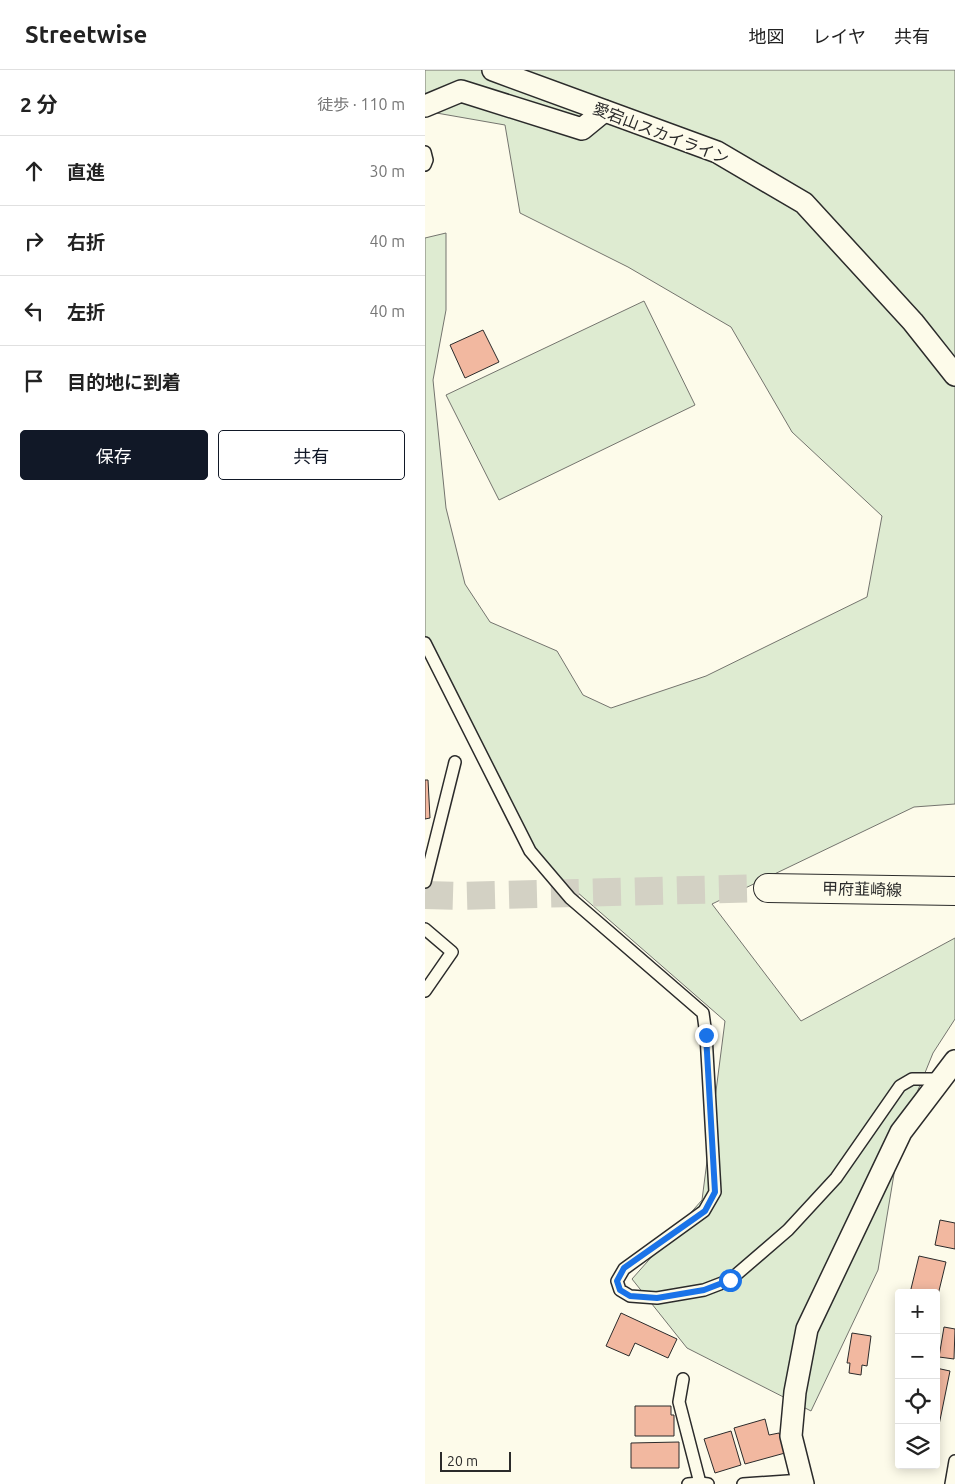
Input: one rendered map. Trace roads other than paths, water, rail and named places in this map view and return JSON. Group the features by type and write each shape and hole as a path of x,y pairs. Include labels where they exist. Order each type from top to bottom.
{"main road":[{"name":"甲府韮崎線","path":"768,888 955,891"}],"street":[{"name":"愛宕山スカイライン","path":"493,70 717,152 804,203 913,322 955,375"},
{"path":"425,106 461,90 582,129 604,111"},
{"path":"802,1482 791,1436 795,1392 807,1329 901,1132 955,1061"}],"lane":[{"path":"425,152 427,160 425,165"},
{"path":"425,643 529,851 570,898 703,1013 706,1035 715,1192 705,1211 624,1268 617,1281 620,1290 630,1296 657,1298 704,1290 730,1280 788,1230 835,1178 900,1086 912,1079 940,1080"},
{"path":"425,882 455,762"},
{"path":"425,929 452,952 425,991"},
{"path":"683,1379 679,1402 699,1484"},
{"path":"951,1484 955,1461"},
{"path":"743,1484 802,1482"}],"tunnel":[{"path":"425,895 459,896 768,888"}]}
